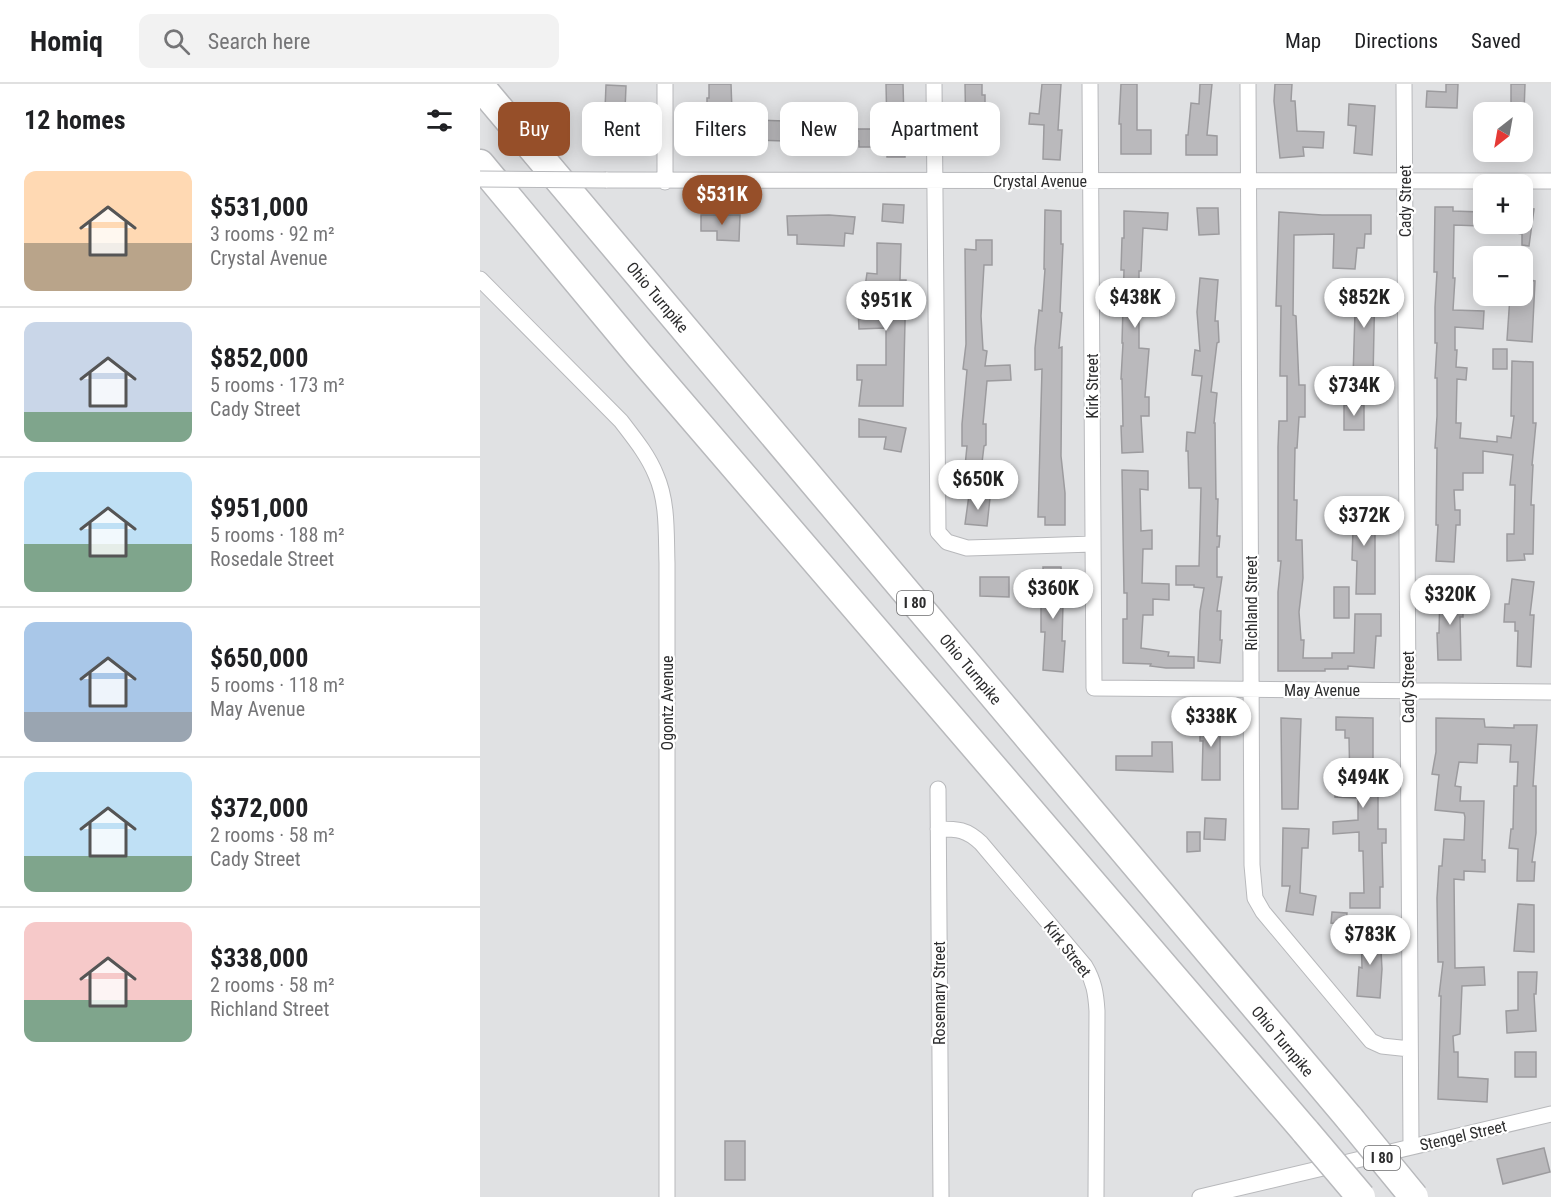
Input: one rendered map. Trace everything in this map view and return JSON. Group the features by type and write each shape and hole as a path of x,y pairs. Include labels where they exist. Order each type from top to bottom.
{"highway":[{"name":"Ohio Turnpike","path":"480,86 1414,1197"},
{"name":"I 80","path":"480,164 647,364 1361,1197"}],"street":[{"path":"665,84 665,182"},
{"path":"933,84 938,532 947,542 967,548 1093,544"},
{"name":"Kirk Street","path":"1090,84 1094,688"},
{"name":"Richland Street","path":"1248,84 1252,865 1255,898 1263,912 1371,1041 1382,1047 1410,1049"},
{"name":"Cady Street","path":"1404,84 1411,1147"},
{"name":"Crystal Avenue","path":"480,179 665,182 1551,181"},
{"name":"Ogontz Avenue","path":"480,279 621,421 640,445 657,476 665,511 668,563 667,1197"},
{"name":"May Avenue","path":"1094,688 1551,692"},
{"name":"Rosemary Street","path":"938,789 941,1197"},
{"name":"Kirk Street","path":"938,829 956,829 970,833 981,843 1085,966 1093,979 1097,1011 1096,1197"},
{"name":"Stengel Street","path":"1206,1196 1551,1114"}],"building":[{"path":"709,84 731,84 732,102 707,102"},
{"path":"886,84 903,84 903,102 886,102"},
{"path":"965,84 982,84 982,95 985,95 985,102 965,102"},
{"path":"1042,84 1061,84 1058,130 1062,130 1060,160 1043,159 1044,125 1029,124 1030,113 1039,114"},
{"path":"1121,84 1137,84 1137,130 1151,130 1151,154 1121,154 1121,124 1119,124"},
{"path":"1200,84 1212,84 1207,135 1217,136 1217,155 1186,155 1186,135 1188,135 1191,103 1199,104"},
{"path":"1275,84 1292,84 1291,101 1295,101 1297,131 1324,132 1323,148 1303,147 1304,156 1280,158 1274,101"},
{"path":"1446,84 1458,84 1457,108 1426,107 1427,91 1446,92"},
{"path":"1511,84 1525,84 1524,102 1511,102"},
{"path":"606,85 626,86 625,102 605,102"},
{"path":"1349,104 1375,106 1372,155 1354,153 1356,126 1348,125"},
{"path":"768,120 780,121 780,141 768,140"},
{"path":"858,129 870,129 870,147 859,147"},
{"path":"883,204 904,205 903,223 882,221"},
{"path":"1435,207 1453,207 1453,211 1473,212 1473,226 1454,225 1453,310 1484,311 1483,329 1455,327 1456,367 1467,368 1466,380 1457,379 1456,423 1461,423 1460,438 1497,442 1497,436 1511,438 1514,416 1511,416 1512,361 1533,362 1533,423 1536,423 1531,505 1534,505 1533,554 1524,554 1525,560 1507,561 1507,534 1514,534 1515,485 1510,485 1513,455 1483,451 1483,473 1463,473 1463,490 1454,490 1455,510 1460,510 1460,525 1456,525 1454,562 1436,561 1438,525 1436,525 1437,378 1435,378 1437,343 1435,343 1435,307 1437,272 1434,272"},
{"path":"1197,208 1218,208 1219,234 1199,235"},
{"path":"1045,210 1061,211 1061,244 1063,244 1060,312 1062,313 1059,348 1062,347 1061,456 1065,493 1065,525 1045,525 1045,517 1038,517 1042,369 1035,370 1035,348 1039,310 1042,311"},
{"path":"1124,211 1168,213 1167,230 1143,228 1141,271 1139,271 1139,348 1149,349 1145,397 1149,397 1149,416 1141,416 1143,452 1122,453 1121,379 1124,270 1121,270"},
{"path":"1279,212 1371,215 1371,234 1365,234 1364,248 1357,248 1355,269 1333,268 1334,234 1294,235 1293,315 1296,316 1299,385 1305,385 1305,417 1299,417 1297,448 1295,448 1294,500 1297,500 1296,540 1302,540 1303,578 1299,612 1301,640 1304,640 1303,658 1332,658 1332,653 1354,653 1355,614 1381,614 1381,636 1376,636 1374,668 1348,666 1348,669 1325,669 1325,671 1278,671 1278,592 1281,561 1278,561 1278,447 1279,421 1287,421 1287,376 1280,376 1281,306 1276,306"},
{"path":"701,215 740,215 739,241 717,240 717,231 701,231"},
{"path":"787,216 855,217 853,234 845,233 844,246 797,244 797,235 788,235"},
{"path":"1522,234 1531,234 1529,246 1522,245"},
{"path":"976,240 992,240 992,265 984,265 981,316 983,350 987,351 985,366 1010,365 1011,380 987,381 983,424 986,424 986,445 984,446 979,488 963,486 967,446 962,446 967,370 963,369 966,344 965,249 976,250"},
{"path":"877,243 901,244 900,280 906,280 903,406 859,406 862,380 857,380 857,365 886,365 886,328 859,329 858,309 887,308 888,289 865,287 867,273 877,274"},
{"path":"1200,278 1218,280 1215,321 1218,321 1219,342 1217,343 1211,392 1217,393 1214,423 1216,499 1218,499 1217,536 1220,536 1219,547 1217,547 1217,577 1222,577 1217,611 1221,611 1220,663 1198,661 1200,611 1204,588 1194,587 1194,585 1176,585 1176,566 1199,566 1201,488 1189,488 1188,451 1186,451 1187,432 1195,433 1202,376 1192,375 1195,350 1200,351 1197,312"},
{"path":"1356,279 1375,280 1373,378 1353,378"},
{"path":"1533,281 1535,281 1532,342 1507,340 1509,306 1533,306"},
{"path":"1493,349 1507,349 1507,369 1493,369"},
{"path":"1344,405 1364,405 1364,430 1344,430"},
{"path":"859,419 906,428 901,452 884,449 886,437 859,437"},
{"path":"1122,470 1148,471 1148,490 1140,489 1141,531 1152,530 1152,549 1143,549 1142,583 1169,584 1169,600 1153,599 1153,615 1143,615 1141,648 1169,652 1168,656 1194,657 1194,668 1166,668 1150,666 1151,664 1123,663 1123,619 1127,619 1127,593 1124,593"},
{"path":"969,495 990,498 987,526 965,524"},
{"path":"1354,499 1372,500 1372,532 1375,532 1375,594 1356,594 1357,561 1352,560"},
{"path":"1043,567 1061,567 1062,641 1065,641 1063,672 1043,670 1045,632 1041,632 1041,603 1044,603"},
{"path":"980,577 1009,577 1009,597 980,596"},
{"path":"1512,579 1534,582 1530,615 1534,615 1531,667 1517,666 1518,631 1515,631 1515,622 1504,622 1505,604 1509,604"},
{"path":"1334,587 1349,587 1349,618 1334,618"},
{"path":"1440,589 1456,589 1456,598 1463,599 1463,617 1460,617 1461,660 1438,660"},
{"path":"1336,717 1373,718 1373,791 1378,791 1378,829 1386,829 1386,843 1382,843 1383,887 1380,887 1380,908 1350,908 1350,893 1364,893 1363,851 1359,851 1359,832 1333,834 1333,822 1358,820 1358,798 1335,797 1336,785 1350,786 1349,738 1345,738 1345,730 1336,730"},
{"path":"1200,718 1220,718 1220,780 1202,780 1203,741 1200,741"},
{"path":"1281,718 1301,719 1298,809 1282,809"},
{"path":"1436,718 1484,719 1485,727 1514,728 1514,725 1537,725 1533,786 1536,786 1536,833 1532,862 1535,862 1534,881 1517,881 1518,849 1509,848 1511,829 1513,829 1514,786 1517,786 1518,762 1510,762 1511,745 1478,744 1477,763 1459,762 1455,786 1461,787 1460,801 1484,801 1482,860 1485,860 1485,872 1464,871 1464,880 1454,879 1455,968 1484,967 1485,985 1462,986 1460,1034 1453,1036 1454,1052 1458,1052 1458,1077 1488,1079 1487,1102 1438,1099 1441,996 1439,996 1443,962 1438,962 1439,866 1442,866 1444,839 1464,840 1465,817 1464,813 1435,810 1439,775 1432,774 1436,752"},
{"path":"1152,742 1172,742 1173,772 1116,770 1116,756 1152,756"},
{"path":"1205,818 1226,819 1225,840 1204,839"},
{"path":"1283,828 1309,829 1308,848 1302,848 1300,893 1316,896 1313,915 1286,911 1290,886 1282,886"},
{"path":"1187,832 1200,832 1200,851 1187,852"},
{"path":"1518,904 1534,905 1534,952 1514,951"},
{"path":"1332,912 1347,913 1346,925 1331,923"},
{"path":"1361,932 1380,932 1382,969 1380,998 1357,996 1359,967 1362,968"},
{"path":"1518,972 1537,972 1536,994 1534,994 1536,1031 1507,1033 1506,1011 1518,1010"},
{"path":"1515,1052 1536,1052 1536,1077 1515,1077"},
{"path":"725,1141 745,1141 745,1180 725,1180"},
{"path":"1544,1148 1550,1172 1503,1184 1497,1159"}]}
